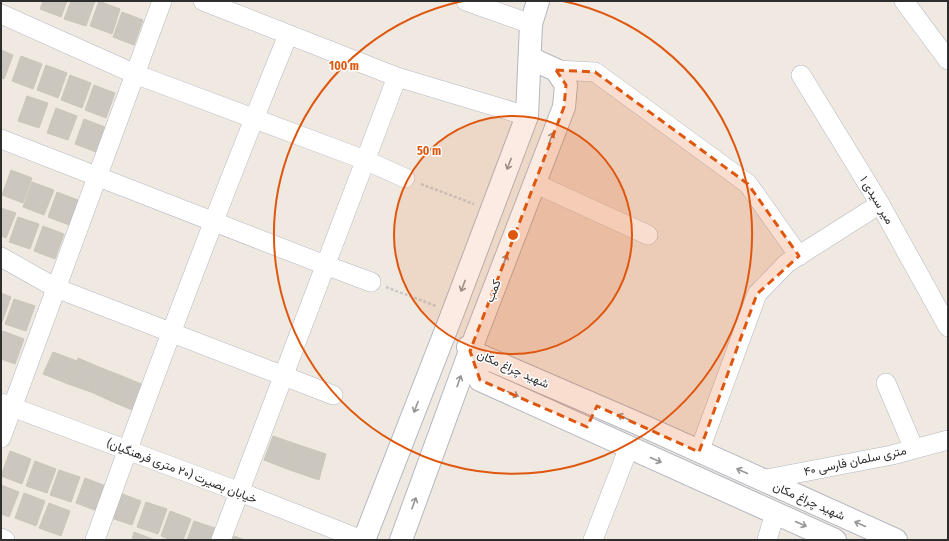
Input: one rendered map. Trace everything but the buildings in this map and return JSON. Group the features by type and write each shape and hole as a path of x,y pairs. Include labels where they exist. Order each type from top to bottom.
{"street":[{"path":"1,438 7,405 56,288 162,1"},
{"path":"203,1 397,77 527,116"},
{"path":"466,1 531,24"},
{"path":"363,540 451,316 527,116 531,24 538,1"},
{"path":"904,1 948,60"},
{"path":"1,14 135,74 365,160 405,178"},
{"path":"95,540 127,450 214,222 288,35"},
{"path":"530,58 556,70 594,72 748,184 799,256"},
{"name":"کمب","path":"401,540 470,350 564,107 566,85 556,70"},
{"name":"میر سیدی ۱","path":"800,76 880,204 948,326"},
{"path":"221,540 397,77"},
{"path":"1,139 371,282"},
{"path":"534,183 648,235"},
{"path":"699,452 757,294 787,263 880,204"},
{"path":"1,257 56,288 333,394"},
{"path":"451,316 470,350"},
{"name":"شهید چراغ مکان","path":"470,350 896,540"},
{"name":"شهید چراغ مکان","path":"470,350 480,380 835,540"},
{"path":"886,383 914,449"},
{"name":"خیابان بصیرت (۲۰ متری فرهنگیان)","path":"7,405 240,492 363,540"},
{"path":"587,427 597,406"},
{"name":"۴۰ متری سلمان فارسی","path":"762,480 892,455 948,440"},
{"path":"593,540 629,447"},
{"path":"767,540 775,513"},
{"path":"1,538 6,540"}],"path":[{"path":"405,178 491,210"},
{"path":"371,282 451,316"}],"highlighted area":[{"path":"556,70 595,72 748,184 799,256 757,294 699,452 597,406 587,427 480,380 470,351 564,107 566,85"}]}
